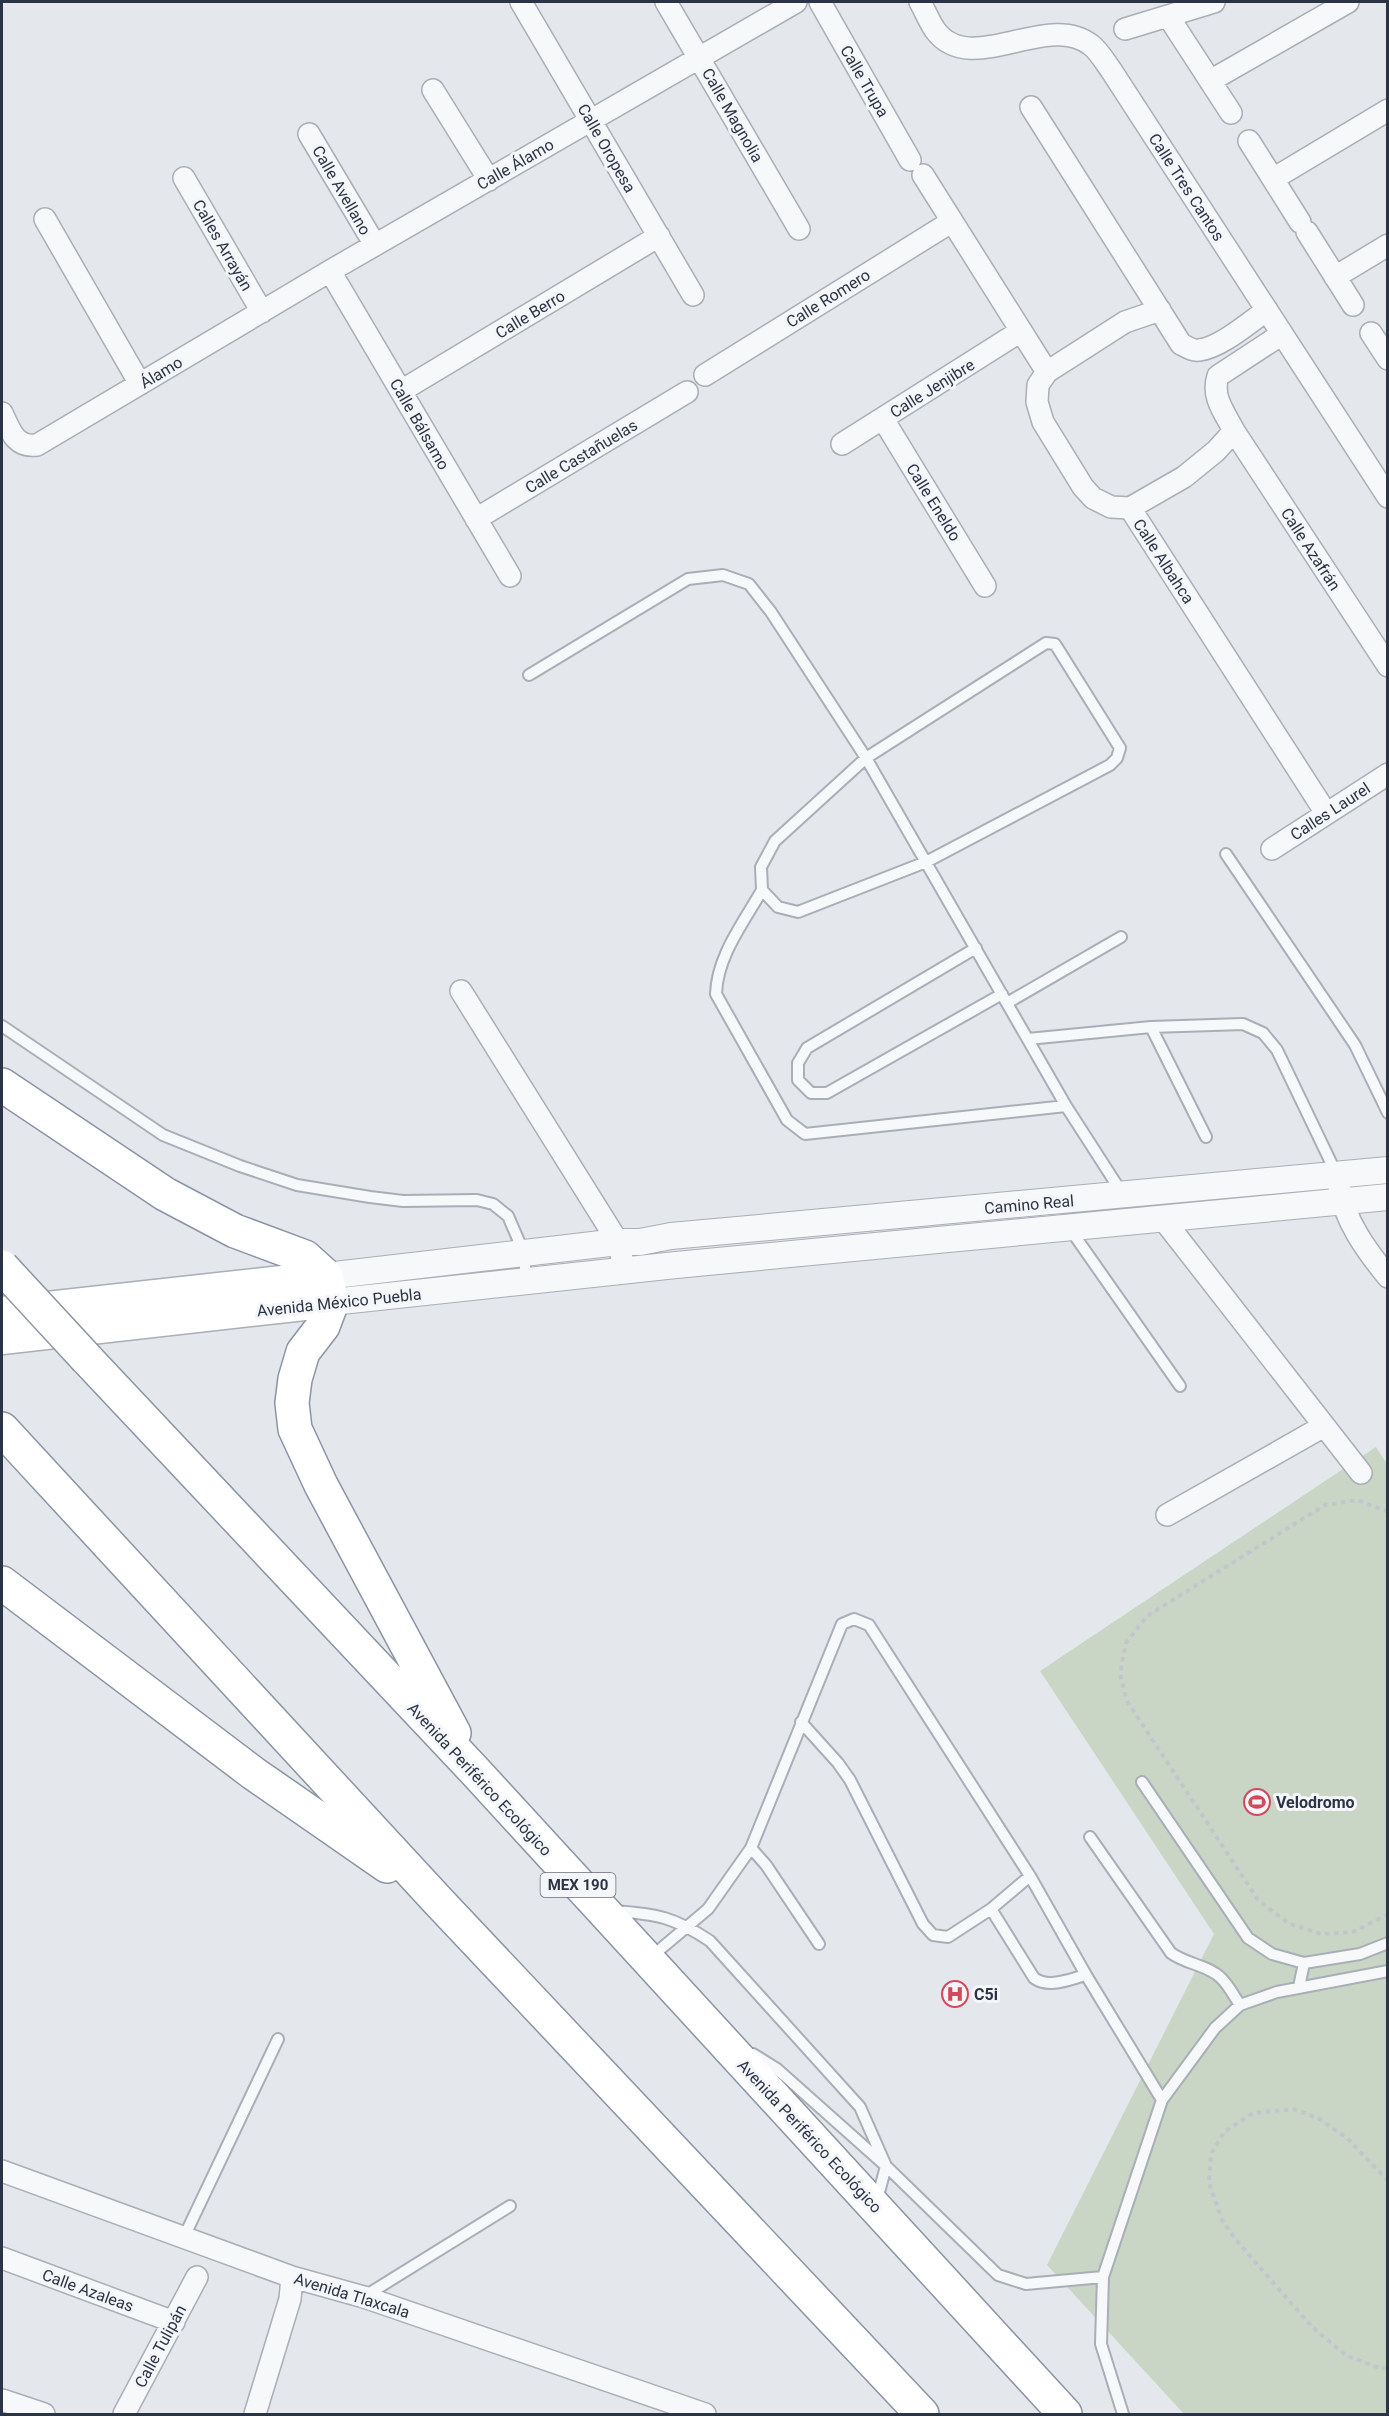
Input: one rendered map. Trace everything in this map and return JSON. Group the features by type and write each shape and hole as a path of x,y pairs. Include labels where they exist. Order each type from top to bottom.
{"highway":[{"path":"2,1085 165,1194 235,1231 305,1257 329,1289 323,1326 303,1352 295,1379 292,1402 295,1429 321,1485 473,1769"},
{"name":"Avenida Periférico Ecológico","path":"2,1267 473,1769 1065,2415"},
{"path":"2,1430 439,1902 922,2415"},
{"path":"2,1583 253,1773 439,1902"}],"main road":[{"name":"Avenida México Puebla","path":"2,1312 329,1289"},
{"name":"Avenida México Puebla","path":"2,1339 329,1289"}],"street":[{"name":"Calle Oropesa","path":"521,2 693,295"},
{"name":"Calle Magnolia","path":"666,2 799,229"},
{"path":"699,57 796,2"},
{"name":"Calle Trupa","path":"820,2 916,168 951,222"},
{"name":"Calle Tres Cantos","path":"920,2 936,31 954,45 972,49 1050,35 1072,36 1091,45 1111,70 1388,497"},
{"path":"1125,29 1214,2"},
{"path":"1210,81 1348,2"},
{"path":"1168,16 1231,113"},
{"name":"Calle Álamo","path":"330,272 699,57"},
{"path":"433,90 489,180"},
{"path":"1031,107 1181,344 1200,350 1222,341 1267,310"},
{"path":"1273,179 1388,110"},
{"name":"Calle Avellano","path":"309,134 375,245"},
{"path":"1249,141 1353,305"},
{"name":"Calles Arrayán","path":"184,178 262,312"},
{"path":"45,219 140,384"},
{"path":"951,222 1047,372 1125,322 1160,310"},
{"name":"Calle Romero","path":"705,375 951,222"},
{"name":"Calle Berro","path":"401,391 658,236"},
{"path":"1335,277 1388,245"},
{"name":"Álamo","path":"2,413 16,441 27,446 37,445 330,272"},
{"name":"Calle Bálsamo","path":"330,272 510,576"},
{"name":"Calle Jenjibre","path":"842,444 1021,332"},
{"path":"1371,333 1388,359"},
{"name":"Calle Azafrán","path":"1282,334 1218,376 1214,387 1217,399 1234,431 1388,666"},
{"path":"1222,341 1238,363"},
{"name":"Calle Albahca","path":"1047,372 1038,385 1037,402 1043,422 1083,488 1093,498 1111,507 1130,508 1326,813"},
{"name":"Calle Castañuelas","path":"476,519 687,392"},
{"name":"Calle Eneldo","path":"883,419 986,586"},
{"path":"1130,508 1184,477 1216,451 1234,431"},
{"name":"Calles Laurel","path":"1272,849 1388,774"},
{"path":"461,991 618,1242 625,1271"},
{"name":"Camino Real","path":"671,1236 1388,1170"},
{"path":"1337,1174 1341,1201 1364,1247 1388,1276"},
{"name":"Camino Real","path":"676,1265 1388,1197"},
{"path":"1163,1220 1361,1473"},
{"name":"Avenida México Puebla","path":"329,1289 524,1253 618,1242 640,1242 671,1236"},
{"name":"Avenida México Puebla","path":"329,1289 526,1281 676,1265"},
{"path":"1167,1515 1324,1426"},
{"name":"Avenida Tlaxcala","path":"2,2171 292,2277 364,2297 705,2415"},
{"name":"Calle Azaleas","path":"2,2258 174,2322"},
{"name":"Calle Tulipán","path":"124,2415 197,2277"},
{"path":"255,2415 290,2299 292,2277"},
{"path":"2,2400 44,2415"}],"lane":[{"path":"530,675 688,579 723,575 749,584 771,612 866,758 1066,1106 1124,1195"},
{"path":"762,890 778,907 798,912 926,862 1110,765 1117,758 1120,748 1055,644 1046,643 866,758 775,841 761,867 762,890 721,962 716,976 716,994 787,1120 805,1134 1066,1106"},
{"path":"1226,854 1355,1045 1388,1113"},
{"path":"976,948 807,1048 798,1063 798,1080 811,1093 827,1093 1121,937"},
{"path":"1028,1039 1151,1027 1243,1024 1263,1033 1277,1050 1337,1174"},
{"path":"2,1026 163,1135 240,1166 297,1185 403,1201 477,1200 493,1204 508,1216 524,1253 526,1281"},
{"path":"1151,1027 1206,1137"},
{"path":"1069,1226 1180,1386"},
{"path":"647,1960 708,1909 751,1848 842,1624 855,1619 869,1625 1030,1876 1086,1975 1162,2100"},
{"path":"801,1722 838,1763 850,1780 923,1924 933,1935 948,1937 991,1909 1030,1876"},
{"path":"1142,1782 1248,1938 1272,1954 1304,1963 1360,1954 1388,1943"},
{"path":"1090,1837 1171,1953 1181,1960 1211,1971 1220,1977 1240,2005"},
{"path":"751,1848 766,1865 819,1944"},
{"path":"991,1909 1034,1978 1047,1984 1086,1975"},
{"path":"601,1910 656,1914 689,1926 710,1941 860,2108 886,2166 875,2206"},
{"path":"1299,1988 1304,1963"},
{"path":"1123,2415 1101,2344 1103,2277 1162,2100 1215,2028 1240,2005 1277,1992 1388,1971"},
{"path":"712,2031 777,2069 886,2166 998,2275 1026,2284 1103,2277"},
{"path":"184,2237 278,2039"},
{"path":"364,2297 510,2206"}],"path":[{"path":"1388,1512 1357,1500 1325,1505 1147,1616 1126,1643 1120,1674 1127,1701 1258,1900 1288,1923 1321,1934 1353,1932 1388,1914"},
{"path":"1388,2181 1347,2138 1318,2118 1293,2109 1253,2113 1224,2132 1211,2154 1209,2183 1222,2220 1236,2240 1321,2335 1347,2356 1380,2368 1388,2368"}],"green space":[{"name":"Velodromo","path":"1376,1447 1387,1464 1387,2414 1184,2414 1047,2265 1214,1934 1040,1671"}],"place":[{"name":"Velodromo","path":"1257,1802"},
{"name":"C5i","path":"955,1994"}]}
